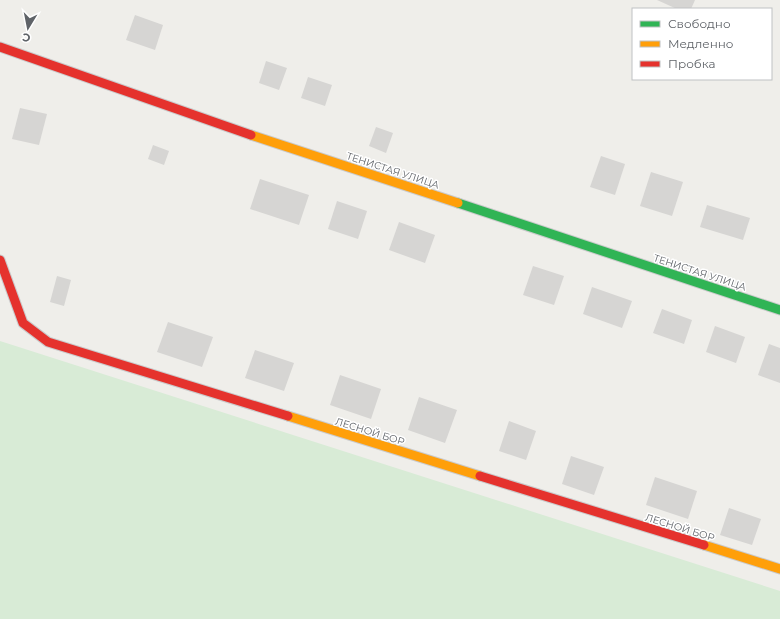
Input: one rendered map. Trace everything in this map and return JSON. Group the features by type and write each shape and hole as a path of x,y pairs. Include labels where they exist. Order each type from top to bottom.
{"street":[{"name":"ТЕНИСТАЯ УЛИЦА","path":"0,47 209,122 780,310"},
{"name":"ЛЕСНОЙ БОР","path":"0,260 23,323 48,342 780,569"}],"green space":[{"path":"0,341 780,591 780,619 0,619"}],"building":[{"path":"657,0 695,0 691,8 675,8"},
{"path":"135,15 163,25 155,50 126,40"},
{"path":"266,61 287,68 279,90 259,83"},
{"path":"308,77 332,85 325,106 301,98"},
{"path":"20,108 47,114 39,145 12,139"},
{"path":"376,127 393,133 386,153 369,146"},
{"path":"153,145 169,151 164,165 148,159"},
{"path":"601,156 625,164 615,195 590,187"},
{"path":"651,172 683,182 672,216 640,206"},
{"path":"260,179 309,195 299,225 250,209"},
{"path":"337,201 367,211 358,239 328,229"},
{"path":"707,205 750,218 743,240 700,227"},
{"path":"399,222 435,235 425,263 389,250"},
{"path":"533,266 564,276 554,305 523,295"},
{"path":"57,276 71,280 64,306 50,302"},
{"path":"592,287 632,301 622,328 583,314"},
{"path":"662,309 692,320 684,344 653,333"},
{"path":"168,322 213,337 202,367 157,352"},
{"path":"715,326 745,337 736,363 706,352"},
{"path":"769,344 780,348 780,383 758,375"},
{"path":"255,350 294,363 284,391 245,378"},
{"path":"340,375 381,389 371,419 330,405"},
{"path":"419,397 457,410 445,443 408,430"},
{"path":"509,421 536,431 526,460 499,451"},
{"path":"571,456 604,467 594,495 562,484"},
{"path":"655,477 697,491 688,519 646,505"},
{"path":"729,508 761,519 752,545 720,535"}],"traffic: fast":[{"path":"458,203 780,310"}],"traffic: slow":[{"path":"251,135 458,203"},
{"path":"288,416 480,476"},
{"path":"704,545 780,569"}],"traffic: jam":[{"path":"0,47 251,135"},
{"path":"0,260 23,323 48,342 288,416"},
{"path":"480,476 704,545"}]}
